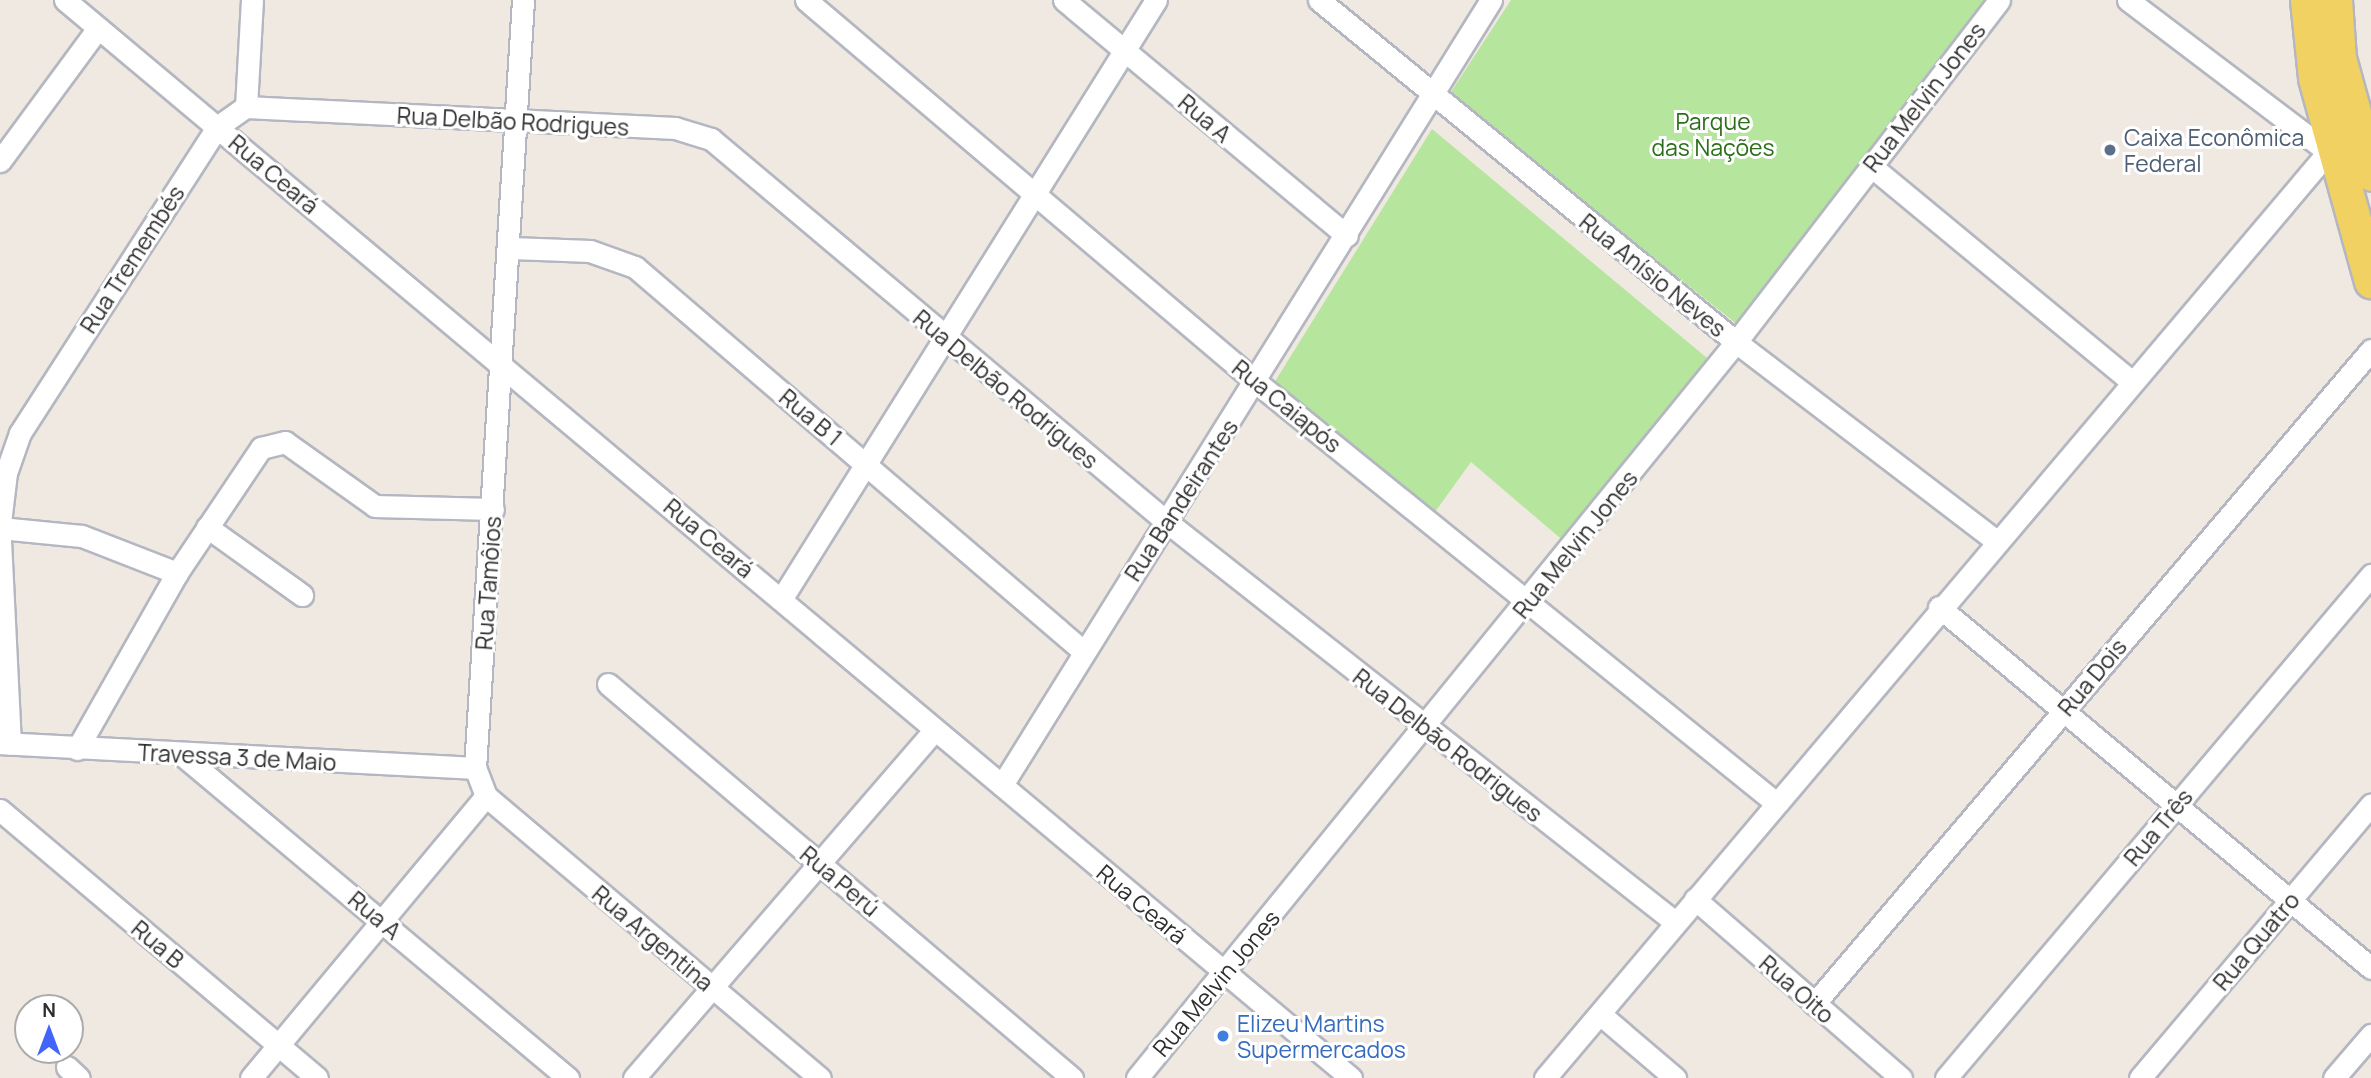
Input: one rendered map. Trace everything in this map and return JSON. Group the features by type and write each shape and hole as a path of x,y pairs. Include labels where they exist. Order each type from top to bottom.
{"main road":[{"path":"2307,0 2310,53 2331,154 2371,281"},
{"path":"2335,0 2339,58 2371,174"}],"street":[{"name":"Rua Ceará","path":"65,0 782,598 1223,974 1351,1078"},
{"path":"246,107 252,0"},
{"name":"Rua Tamôios","path":"486,796 474,768 510,248 523,0"},
{"name":"Rua Caiapós","path":"806,0 1256,382 1530,600 1776,803"},
{"name":"Rua A","path":"1064,0 1347,236"},
{"path":"782,598 946,341 1156,0"},
{"name":"Rua Anísio Neves","path":"1319,0 1433,97 1736,342 1995,540"},
{"name":"Rua Bandeirantes","path":"1002,785 1083,651 1347,236 1491,0"},
{"name":"Rua Melvin Jones","path":"1137,1078 1427,729 1736,342 1999,0"},
{"path":"1545,1078 2130,380 2331,154 2128,0"},
{"path":"0,160 98,27"},
{"name":"Rua Delbão Rodrigues","path":"246,107 515,123 675,128 711,139 946,341 1167,522 1675,922"},
{"name":"Rua Tremembés","path":"0,525 6,473 20,433 217,127 246,107"},
{"path":"1871,166 2130,380"},
{"name":"Rua B 1","path":"510,248 590,251 635,267 1083,651"},
{"name":"Rua Dois","path":"1814,1004 2371,350"},
{"path":"77,749 177,573 261,448 272,443 285,442 375,506 493,509"},
{"path":"0,525 82,536 177,573"},
{"path":"207,527 302,595"},
{"path":"0,540 5,743"},
{"name":"Rua Três","path":"1946,1078 2371,575"},
{"path":"1939,607 2066,708 2371,968"},
{"name":"Rua Perú","path":"608,684 1072,1078"},
{"path":"634,1078 817,862 934,730"},
{"name":"Travessa 3 de Maio","path":"5,743 77,749 474,768"},
{"name":"Rua A","path":"181,754 568,1078"},
{"path":"251,1078 486,796"},
{"name":"Rua Argentina","path":"486,796 820,1078"},
{"name":"Rua Quatro","path":"2140,1078 2371,805"},
{"name":"Rua B","path":"0,810 317,1078"},
{"name":"Rua Oito","path":"1695,899 1901,1078"},
{"path":"1600,1014 1675,1078"},
{"path":"2334,1078 2371,1035"}],"green space":[{"name":"Parque das Nações","path":"1511,0 1984,0 1738,325 1449,95"},
{"path":"1432,129 1707,358 1566,543 1471,462 1432,516 1274,383"}],"place":[{"name":"Caixa Econômica Federal","path":"2110,150"},
{"name":"Elizeu Martins Supermercados","path":"1223,1036"}]}
